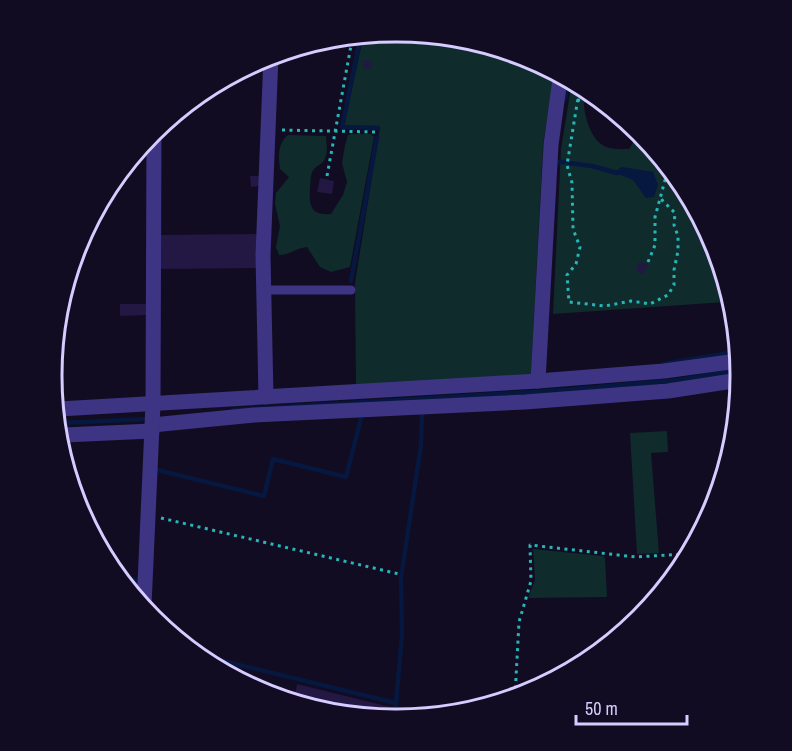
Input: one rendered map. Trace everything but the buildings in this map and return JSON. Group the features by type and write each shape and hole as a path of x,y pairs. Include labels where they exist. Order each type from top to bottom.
{"street":[{"path":"266,397 263,255 271,66"},
{"path":"538,381 551,145 559,85"},
{"path":"145,594 153,404 154,146"},
{"path":"64,409 538,381 664,371 729,362"},
{"path":"68,435 152,428 254,415 549,401 668,391 730,381"}],"lane":[{"path":"264,290 351,290"}],"path":[{"path":"327,176 351,45"},
{"path":"578,96 567,165 572,183 573,229 580,247 576,264 567,275 569,302 605,306 631,301 650,304 668,295 674,285 678,236 674,225 675,213 661,199"},
{"path":"577,100 584,100"},
{"path":"268,130 377,132"},
{"path":"648,262 655,245 655,217 666,179"},
{"path":"148,515 399,574"},
{"path":"515,687 519,622 531,580 530,545 636,557 677,554"}],"green space":[{"path":"396,42 461,48 524,67 553,81 543,145 531,375 356,386 355,283 380,127 344,126 362,44"},
{"path":"570,91 584,100 584,110 591,132 603,146 629,149 634,142 661,172 695,228 712,268 721,302 553,314 561,149"},
{"path":"371,134 374,137 350,267 331,272 320,267 307,247 279,255 276,247 280,226 275,204 276,193 289,177 280,169 279,155 282,142 288,135 326,136 327,151 323,162 312,173 310,199 315,211 331,214 343,195 347,182 342,163 348,135"},
{"path":"667,431 668,452 651,453 659,553 637,554 630,433"},
{"path":"533,549 603,556 607,597 528,598 535,580"}],"water":[{"path":"622,167 653,172 658,185 654,197 646,198 633,180 618,174 617,170"}],"waterway":[{"path":"359,44 342,127 378,128"},
{"path":"565,99 566,89"},
{"path":"351,281 377,137"},
{"path":"557,162 565,162"},
{"path":"569,163 617,173"},
{"path":"663,364 729,353"},
{"path":"233,410 564,390 679,380 730,372"},
{"path":"395,709 402,635 401,578 421,445 422,414"},
{"path":"157,470 264,496 273,459 346,477 361,418"},
{"path":"66,423 148,419"},
{"path":"131,579 140,582"},
{"path":"225,661 396,703"}]}
